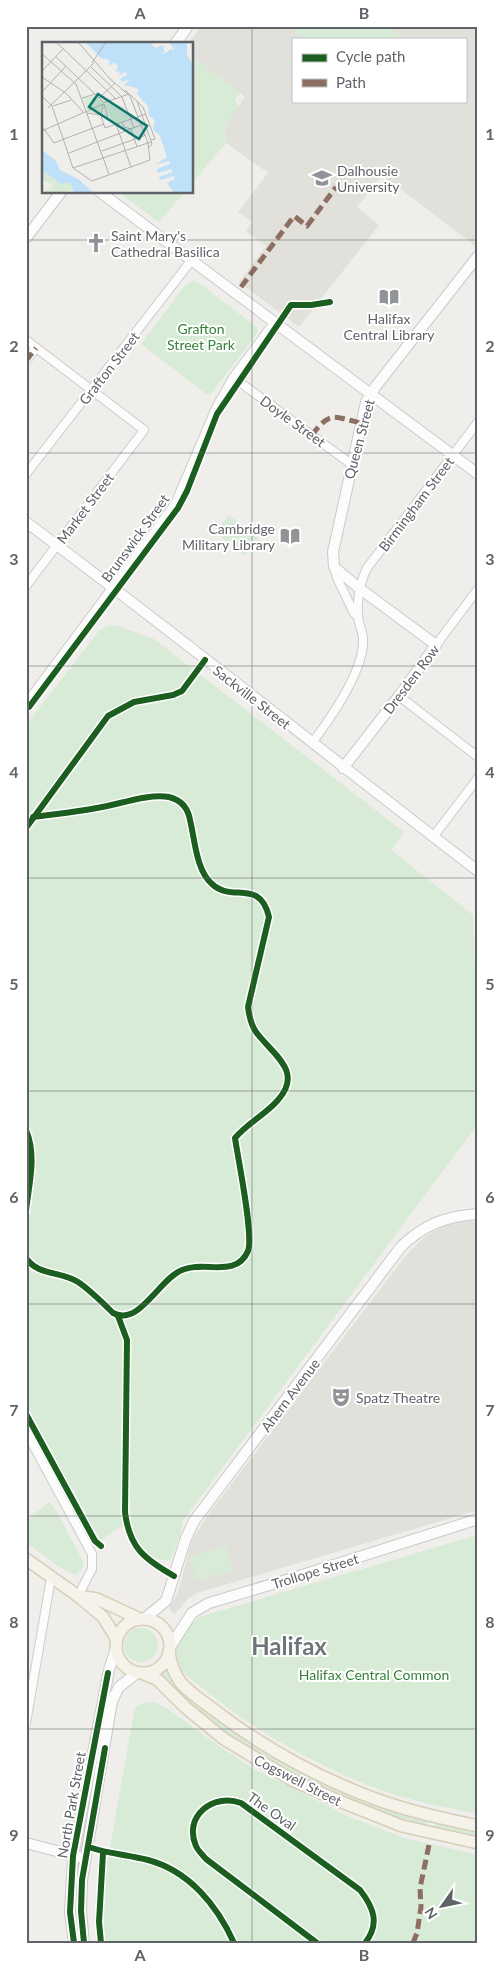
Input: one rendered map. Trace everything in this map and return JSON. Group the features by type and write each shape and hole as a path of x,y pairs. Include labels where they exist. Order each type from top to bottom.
{"main road":[{"path":"26,1559 78,1596 102,1617 116,1643 124,1664 139,1673 156,1669 166,1658 170,1649 166,1633 154,1621 142,1619 97,1599 78,1596"},
{"path":"116,1643 126,1626 142,1619"},
{"name":"Cogswell Street","path":"170,1649 173,1669 181,1683 233,1724 288,1758 330,1779 392,1805 434,1817 478,1826"},
{"name":"Cogswell Street","path":"139,1673 158,1680 185,1707 224,1739 292,1780 347,1805 402,1826 478,1843"}],"street":[{"path":"176,42 186,27"},
{"path":"28,232 59,194"},
{"path":"103,194 478,474"},
{"name":"Queen Street","path":"358,616 354,613 337,578 333,552 366,402 370,394 478,256"},
{"name":"Grafton Street","path":"26,474 191,261"},
{"name":"Brunswick Street","path":"26,705 176,504 217,408 234,378 275,323"},
{"path":"26,340 91,390"},
{"path":"26,361 36,348"},
{"name":"Doyle Street","path":"234,378 351,464"},
{"name":"Market Street","path":"26,586 144,430 91,390"},
{"name":"Birmingham Street","path":"359,588 367,568 478,422"},
{"name":"Sackville Street","path":"26,522 114,587 343,768 478,871"},
{"path":"334,567 436,645"},
{"name":"Queen Street","path":"312,743 332,717 358,663 363,641 358,616 359,588"},
{"name":"Dresden Row","path":"343,768 478,589"},
{"path":"399,696 478,757"},
{"path":"433,836 478,778"},
{"name":"Ahern Avenue","path":"142,1619 166,1601 186,1538 194,1521 400,1248 419,1231 439,1220 478,1214"},
{"path":"26,1432 92,1554 92,1569 78,1596"},
{"name":"Trollope Street","path":"170,1649 192,1613 208,1603 478,1519"},
{"path":"26,1723 28,1700 51,1578"},
{"name":"North Park Street","path":"74,1943 70,1912 73,1856 109,1670 116,1643"},
{"name":"North Park Street","path":"84,1943 81,1911 82,1880 112,1701 119,1687 139,1673"},
{"path":"26,1843 85,1859"}],"shaded area":[{"name":"Dalhousie University","path":"201,26 475,26 478,28 478,240 474,245 382,175 357,207 379,225 299,327 239,282 266,246 246,231 252,222 238,212 268,173 226,143 225,125 245,97 194,58 194,42 189,42"},
{"path":"466,1221 478,1221 478,1510 197,1593 188,1599 174,1615 169,1609 178,1592 192,1540 207,1516 408,1253 422,1239 434,1231 448,1225"}],"green space":[{"path":"293,26 387,26 402,38 304,38 291,28"},
{"path":"194,58 240,93 235,100 238,108 225,125 226,143 194,181"},
{"path":"120,194 183,194 159,222"},
{"name":"Grafton Street Park","path":"194,281 258,328 257,334 209,396 141,344 183,288"},
{"path":"229,515 259,539 245,556 215,532"},
{"path":"115,625 154,639 404,832 391,850 473,915 478,1055 478,1124 183,1521 171,1560 157,1559 146,1551 130,1527 119,1527 100,1541 93,1540 26,1409 26,725 99,631 107,626"},
{"path":"49,1502 54,1507 84,1563 81,1570 75,1575 58,1566 26,1542 26,1521"},
{"name":"Halifax Central Common","path":"478,1535 478,1814 402,1797 355,1780 309,1758 244,1719 190,1678 179,1665 177,1658 178,1644 184,1631 199,1617"},
{"path":"226,1546 233,1571 196,1581 189,1557"},
{"path":"141,1628 153,1633 158,1645 153,1657 141,1662 129,1657 124,1645 129,1633"},
{"path":"168,1668 185,1696 249,1743 327,1784 367,1802 427,1821 427,1825 425,1827 402,1822 300,1779 213,1728 157,1675"},
{"path":"145,1702 156,1703 168,1709 252,1768 350,1817 404,1838 478,1855 478,1943 96,1943 99,1910 134,1712 137,1706"},
{"path":"437,1823 478,1831 478,1838 436,1829 434,1826"}],"marked path":[{"path":"241,287 294,216 307,226 336,187"},
{"path":"26,361 36,348"},
{"path":"312,435 318,427 333,417 361,423"},
{"path":"413,1943 417,1933 421,1907 420,1888 429,1845"}],"cycle path":[{"path":"26,708 29,707 178,508 187,491 217,414 291,305 311,305 330,302"},
{"path":"26,828 108,716 134,702 173,695 182,691 205,660"},
{"path":"26,1258 31,1264 43,1271 64,1276 78,1282 113,1313 122,1316 140,1308 165,1282 182,1270 191,1267 228,1267 236,1264 243,1259 248,1251 249,1230 235,1138 278,1100 285,1090 288,1080 283,1063 254,1029 248,1007 269,917 265,905 252,894 228,892 212,884 207,878 199,863 186,808 177,800 161,796 105,807 33,817"},
{"path":"26,1130 32,1160 26,1211"},
{"path":"118,1316 127,1340 125,1512 127,1524 134,1543 146,1558 174,1576"},
{"path":"26,1414 95,1541 101,1546"},
{"path":"74,1943 70,1912 73,1856 108,1673"},
{"path":"84,1943 81,1911 82,1880 105,1748"},
{"name":"The Oval","path":"317,1943 206,1859 196,1846 193,1835 197,1817 203,1810 211,1804 220,1801 241,1803 360,1890 372,1910 374,1923 370,1936 365,1943"},
{"path":"92,1848 148,1860 176,1872 200,1891 210,1903 234,1943"},
{"path":"101,1943 99,1922 103,1853"}],"place":[{"name":"Dalhousie University","path":"322,178"},
{"name":"Saint Mary's Cathedral Basilica","path":"96,243"},
{"name":"Halifax Central Library","path":"389,297"},
{"name":"Cambridge Military Library","path":"290,536"},
{"name":"Spatz Theatre","path":"341,1397"}],"district":[{"name":"Halifax","path":"289,1645"}]}
